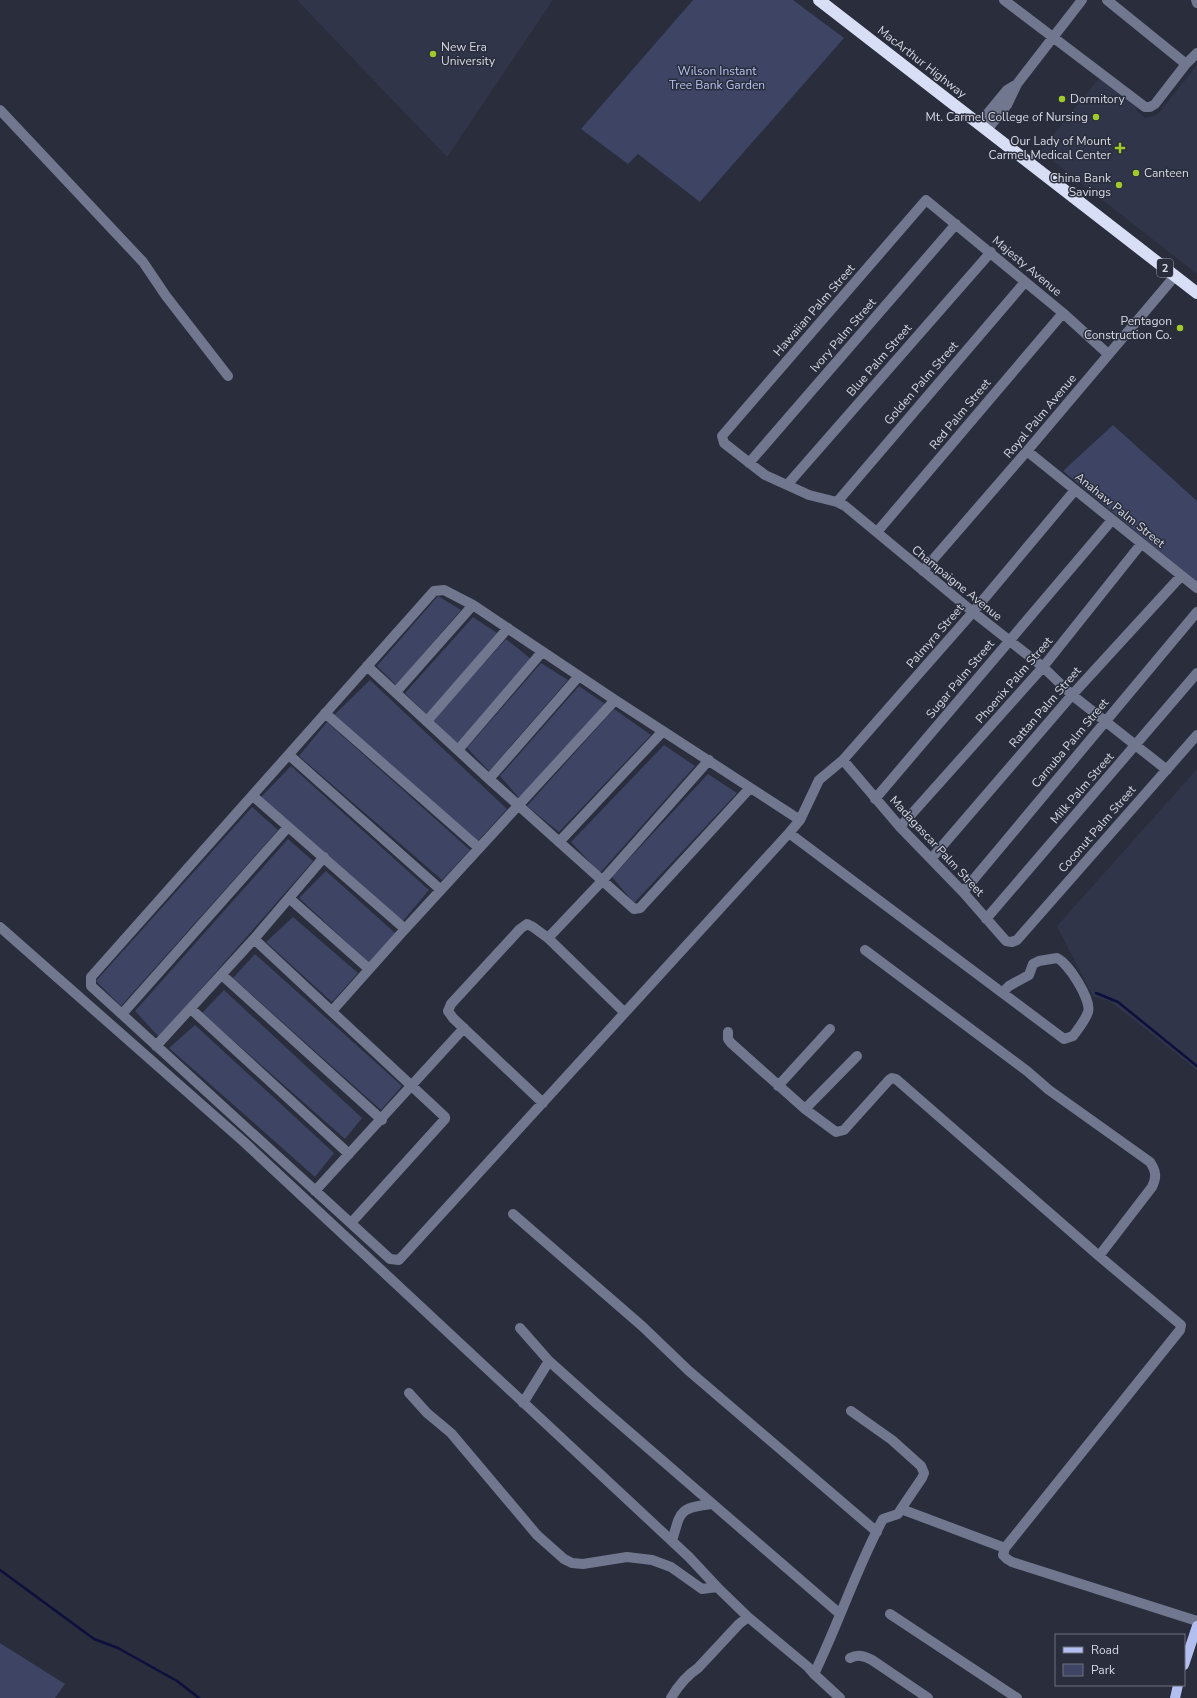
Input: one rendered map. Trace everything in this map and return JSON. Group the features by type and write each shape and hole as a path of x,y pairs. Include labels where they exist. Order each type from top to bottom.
{"highway":[{"name":"MacArthur Highway","path":"819,0 1197,293"}],"main road":[{"path":"1185,1662 1197,1626"},
{"path":"1175,1698 1178,1686"}],"street":[{"path":"1004,0 1052,38 1145,107 1150,107 1155,104 1186,64 1197,54"},
{"path":"983,127 1004,102 1007,90 1017,84 1082,0"},
{"path":"1107,0 1186,64"},
{"path":"0,110 143,262 166,296 228,376"},
{"name":"Majesty Avenue","path":"926,200 991,252 1063,313 1108,354"},
{"name":"Hawaiian Palm Street","path":"722,436 926,200"},
{"name":"Ivory Palm Street","path":"749,463 956,224"},
{"name":"Blue Palm Street","path":"787,485 991,252"},
{"name":"Royal Palm Avenue","path":"923,571 1175,276"},
{"name":"Golden Palm Street","path":"837,502 1025,282"},
{"name":"Red Palm Street","path":"877,532 1063,313"},
{"name":"Champaigne Avenue","path":"722,436 724,443 765,475 809,495 837,502 845,506 1009,642 1043,667 1072,695 1167,770"},
{"name":"Anahaw Palm Street","path":"1027,451 1197,588"},
{"name":"Palmyra Street","path":"351,1223 390,1259 399,1260 789,833 800,820 820,780 843,760 973,612 1075,490"},
{"name":"Sugar Palm Street","path":"875,799 1112,520"},
{"name":"Phoenix Palm Street","path":"900,827 1043,667 1141,544"},
{"name":"Rattan Palm Street","path":"931,859 1072,695 1181,576"},
{"path":"254,938 443,1114 445,1119 351,1223 91,986 91,977 434,591 444,590 473,606 800,820"},
{"path":"396,692 473,606"},
{"name":"Carnuba Palm Street","path":"963,892 1197,612"},
{"path":"427,721 508,628"},
{"path":"458,750 542,652"},
{"path":"367,666 489,779 634,909 640,908 750,788"},
{"name":"Milk Palm Street","path":"986,919 1136,746 1197,673"},
{"path":"489,779 579,676"},
{"path":"332,1011 615,700"},
{"path":"325,713 479,848"},
{"path":"559,842 663,731"},
{"name":"Coconut Palm Street","path":"1016,940 1197,735"},
{"path":"289,755 441,890"},
{"path":"548,938 602,881 709,760"},
{"name":"Madagascar Palm Street","path":"843,760 900,827 963,892 1006,941 1012,942 1016,940"},
{"path":"253,796 405,930"},
{"path":"122,1014 288,827"},
{"path":"789,833 1064,1039 1073,1036 1088,1012 1088,1002 1080,986 1062,961 1057,958 1039,961 1034,964 1029,975 1008,986 1003,992"},
{"path":"156,1046 191,1009 324,858"},
{"path":"289,898 369,969"},
{"path":"543,1103 452,1018 448,1011 450,1004 520,929 527,924 548,938 624,1012"},
{"path":"0,927 244,1142 689,1557 748,1617 808,1667 840,1698"},
{"path":"866,950 1027,1071 1049,1090 1150,1162 1155,1169 1156,1181 1099,1256"},
{"path":"222,974 382,1120"},
{"path":"191,1009 349,1154"},
{"path":"315,1191 382,1120 464,1028"},
{"path":"778,1086 830,1029"},
{"path":"728,1032 728,1039 735,1047 805,1109 836,1132 840,1132 889,1080 892,1078 896,1079 1099,1256 1181,1325 1181,1328 1005,1548 1003,1555 1012,1562 1197,1621"},
{"path":"805,1109 857,1056"},
{"path":"513,1214 638,1323 689,1371 877,1532"},
{"path":"520,1328 549,1361 840,1614"},
{"path":"523,1403 549,1361"},
{"path":"409,1393 427,1413 451,1433 537,1534 564,1559 572,1563 582,1564 626,1557 638,1557 652,1560 670,1567 702,1589 717,1587"},
{"path":"814,1674 883,1519 898,1514 924,1473 921,1466 892,1440 851,1411"},
{"path":"672,1541 681,1513 690,1507 712,1504"},
{"path":"901,1509 1005,1548"},
{"path":"890,1614 1017,1698"},
{"path":"671,1698 677,1688 690,1674 698,1668 739,1624 748,1617"},
{"path":"850,1658 856,1655 868,1658 928,1698"}],"shaded area":[{"name":"New Era University","path":"297,0 553,0 447,157"},
{"name":"Our Lady of Mount Carmel Medical Center","path":"1197,65 1197,274 1040,151 1100,77 1138,107 1136,110 1145,118 1158,114"},
{"path":"1197,769 1197,1070 1110,1001 1093,997 1057,926"}],"green space":[{"name":"Wilson Instant Tree Bank Garden","path":"693,0 793,0 844,38 700,202 638,154 628,164 581,129"},
{"path":"1113,425 1197,501 1197,582 1063,471"},
{"path":"438,596 461,610 396,685 377,666"},
{"path":"473,617 497,633 427,715 405,693"},
{"path":"506,639 531,659 457,744 433,720"},
{"path":"541,663 568,680 489,771 467,748"},
{"path":"370,680 507,809 478,841 334,715"},
{"path":"579,686 605,704 519,798 500,776"},
{"path":"614,709 651,735 559,832 527,806"},
{"path":"327,722 470,850 442,880 299,756"},
{"path":"664,745 695,766 600,873 571,842"},
{"path":"291,766 429,890 403,921 261,797"},
{"path":"708,774 737,793 634,903 612,877"},
{"path":"252,807 278,830 121,1006 96,981"},
{"path":"288,839 313,861 159,1037 135,1011"},
{"path":"326,871 395,933 369,963 299,898"},
{"path":"293,917 358,973 332,1002 266,942"},
{"path":"255,954 402,1086 381,1110 233,978"},
{"path":"224,990 362,1118 345,1139 202,1013"},
{"path":"195,1025 334,1153 315,1177 169,1048"},
{"path":"0,1643 65,1684 55,1698 0,1698"}],"waterway":[{"path":"1096,993 1118,1002 1197,1066"},
{"path":"0,1570 94,1639 118,1648 177,1681 199,1698"}],"place":[{"name":"New Era University","path":"433,54"},
{"name":"Dormitory","path":"1062,99"},
{"name":"Mt. Carmel College of Nursing","path":"1096,117"},
{"name":"Our Lady of Mount Carmel Medical Center","path":"1120,148"},
{"name":"Canteen","path":"1136,173"},
{"name":"China Bank Savings","path":"1119,185"},
{"name":"Pentagon Construction Co.","path":"1180,328"}]}
